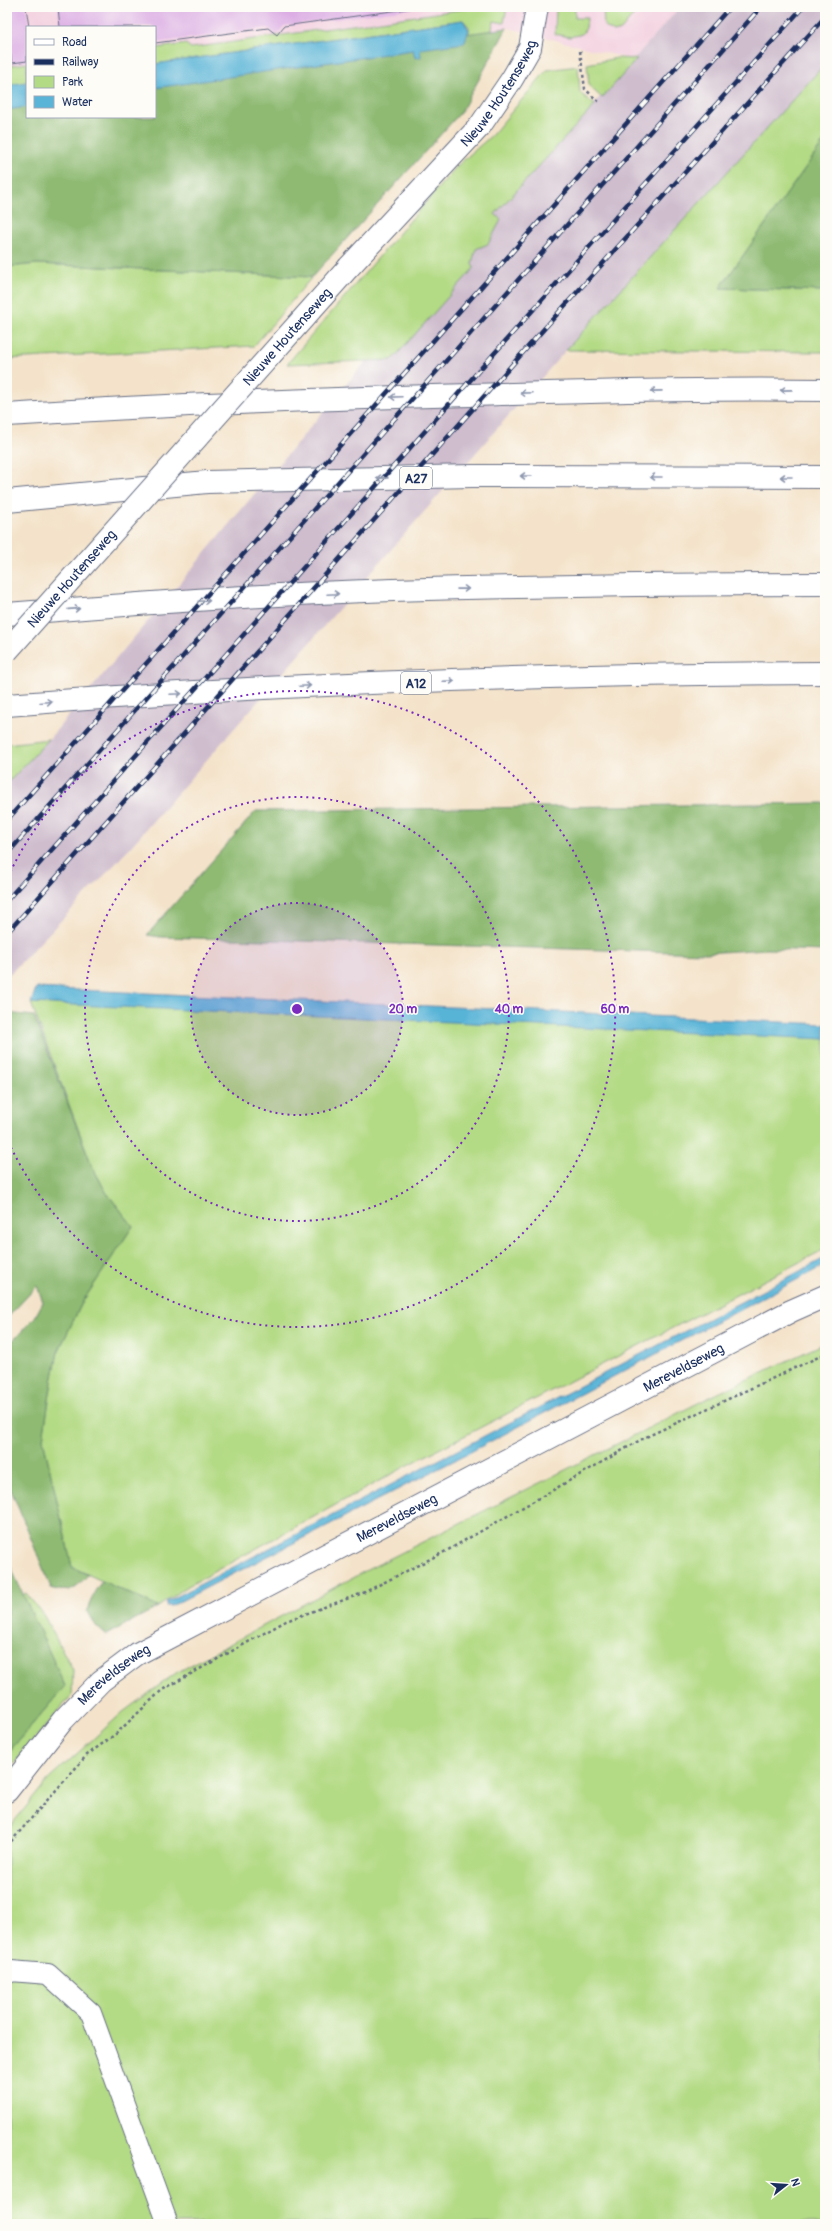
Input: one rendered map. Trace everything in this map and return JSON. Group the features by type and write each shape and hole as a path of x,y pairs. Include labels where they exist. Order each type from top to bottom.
{"main road":[{"name":"Nieuwe Houtenseweg","path":"7,651 349,267 480,126 512,79 530,48 538,7"},
{"path":"7,415 143,406 312,400 549,393 825,390"},
{"name":"A27","path":"7,501 207,482 472,476 825,477"},
{"path":"7,614 142,604 391,590 661,584 825,584"},
{"name":"A12","path":"7,705 310,686 669,674 825,673"},
{"name":"Mereveldseweg","path":"7,1791 63,1720 101,1680 137,1654 791,1311 825,1296"}],"lane":[{"path":"7,1974 11,1971 48,1974 91,2013 168,2224"}],"path":[{"path":"580,51 585,89 599,102"},
{"path":"7,1846 88,1755 117,1733 162,1690 286,1621 363,1593 448,1550 644,1438 825,1354"}],"shaded area":[{"path":"7,7 680,7 633,60 509,28 156,83 156,26 26,26 26,102 7,105"},
{"path":"680,7 825,7 825,64 566,350 118,861 7,977 7,784 49,739 380,344"}],"green space":[{"path":"507,7 504,23 493,21 492,31 469,34 469,27 463,20 156,64 156,48 186,44 191,48 472,8"},
{"path":"556,7 575,7 575,18 587,18 586,28 582,34 570,37 555,34"},
{"path":"603,7 609,7 609,13 615,7 640,7 621,30 614,32 604,26"},
{"path":"507,28 461,112 312,277 37,264 7,267 7,102 26,99 26,118 156,118 156,80"},
{"path":"617,58 637,59 602,98 589,86 587,64"},
{"path":"26,63 26,82 7,85 7,66"},
{"path":"825,64 825,140 720,288 825,291 825,352 566,350"},
{"path":"578,66 580,93 595,105 495,214 501,220 488,244 476,249 472,263 474,268 392,360 287,364 457,166 492,135 547,70"},
{"path":"825,140 825,291 720,288"},
{"path":"37,264 312,277 254,346 7,359 7,267"},
{"path":"49,739 7,784 7,744"},
{"path":"825,803 825,951 766,949 706,953 160,937 147,935 256,811"},
{"path":"31,1003 825,1032 825,1249 412,1463 188,1586 158,1607 72,1567 43,1439 58,1352 83,1301 133,1226 106,1192 92,1166"},
{"path":"7,1013 34,1016 92,1166 106,1192 133,1226 83,1301 58,1352 51,1387 43,1439 72,1567 88,1575 75,1587 67,1590 57,1590 51,1588 7,1480 7,1347 35,1317 43,1302 37,1286 7,1318"},
{"path":"825,1343 825,2224 7,2224 7,1830 48,1780 123,1712 176,1673 367,1570 712,1396"},
{"path":"7,1559 65,1686 7,1754"},
{"path":"102,1581 158,1607 106,1635 96,1626 87,1610 95,1591"},
{"path":"26,1593 44,1616 73,1670 72,1695 7,1772 7,1754 65,1686 23,1595"}],"water":[{"path":"463,20 469,30 464,43 420,49 421,57 415,58 413,50 156,88 156,64"},
{"path":"26,82 26,107 7,110 7,85"},
{"path":"36,988 825,1024 825,1039 31,1003"},
{"path":"825,1258 825,1265 461,1457 171,1606 166,1606 167,1602 178,1596"}],"building":[{"path":"7,7 26,7 29,26 26,26 26,61 12,63 7,31"},
{"path":"58,7 414,7 284,26 277,35 268,28 156,43 156,26 60,26"}],"railway":[{"path":"7,820 730,7"},
{"path":"7,854 761,7"},
{"path":"7,900 803,7"},
{"path":"7,933 551,321 825,17"}]}
